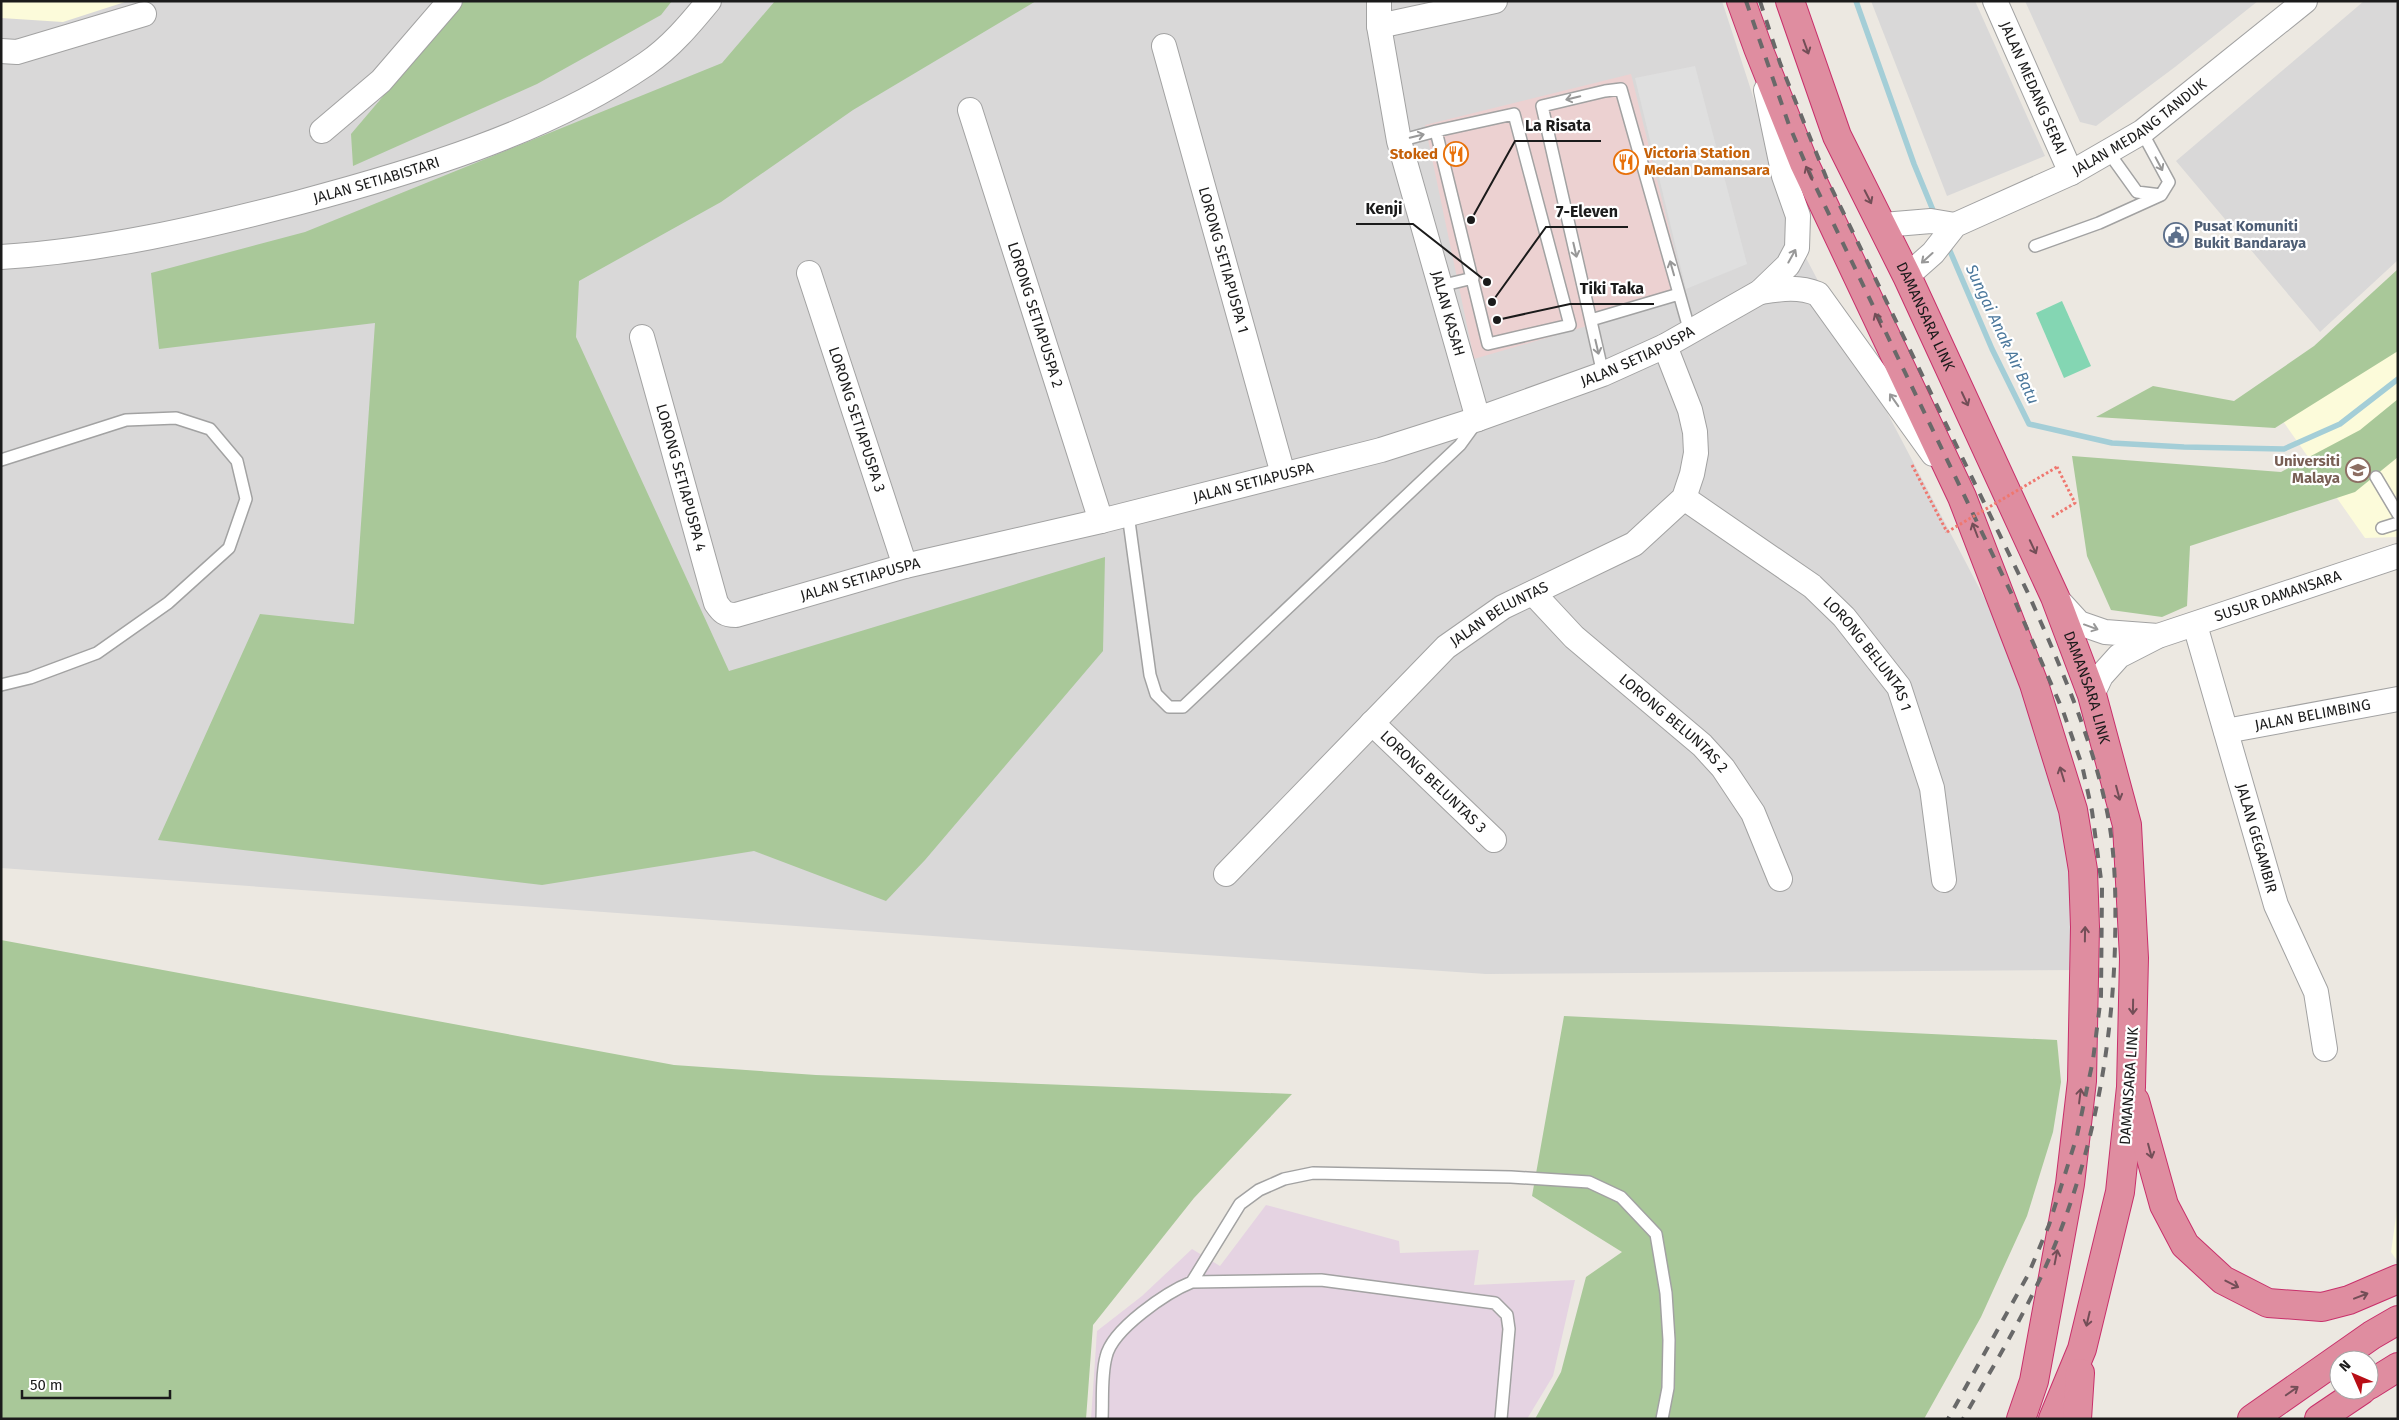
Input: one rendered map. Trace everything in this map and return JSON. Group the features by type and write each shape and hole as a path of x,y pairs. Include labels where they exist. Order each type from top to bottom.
{"highway":[{"path":"1741,1 1804,163 1962,497 2034,684 2073,810 2083,870 2086,927 2082,1081 2070,1184 2046,1305 2034,1381 2021,1419"},
{"name":"DAMANSARA LINK","path":"1790,1 1837,136 1908,276 2055,596 2092,695 2127,825 2134,958 2132,1087 2120,1192 2082,1349 2053,1419"},
{"path":"2132,1087 2164,1205 2185,1244 2223,1280 2268,1303 2322,1307 2349,1300 2398,1279"},
{"path":"2004,1419 2046,1305"},
{"path":"2252,1419 2372,1335 2398,1320"},
{"path":"2077,1419 2082,1349"},
{"path":"2319,1419 2347,1400"},
{"path":"2331,1419 2354,1400"}],"street":[{"path":"322,131 382,81 450,1"},
{"name":"JALAN SETIABISTARI","path":"1,257 42,255 201,228 401,175 527,128 606,89 648,63 684,32 709,1"},
{"name":"JALAN KASAH","path":"1379,1 1379,26 1398,141 1478,420"},
{"path":"1379,26 1495,1"},
{"name":"JALAN MEDANG SERAI","path":"1995,1 2072,173"},
{"name":"JALAN MEDANG TANDUK","path":"1883,225 1944,229 2072,173 2142,132 2305,1"},
{"path":"1,51 17,52 144,14"},
{"name":"LORONG SETIAPUSPA 1","path":"1164,46 1283,474"},
{"name":"JALAN SETIAPUSPA","path":"727,615 736,615 906,566 1101,521 1381,450 1478,420 1603,374 1666,346 1760,292 1788,265 1797,248 1799,233 1798,216 1784,176 1758,48"},
{"name":"LORONG SETIAPUSPA 2","path":"970,110 1101,521"},
{"name":"JALAN MEDANG TANDUK","path":"1908,276 1933,253 1944,229"},
{"name":"LORONG SETIAPUSPA 3","path":"809,273 906,566"},
{"name":"JALAN SETIAPUSPA","path":"1760,292 1790,288 1805,289 1818,294 1962,497"},
{"name":"LORONG SETIAPUSPA 4","path":"642,337 716,603 722,612 727,615"},
{"path":"1666,346 1690,410 1695,432 1696,453 1684,498"},
{"name":"JALAN BELUNTAS","path":"1226,874 1446,647 1503,607 1634,544 1684,498"},
{"name":"LORONG BELUNTAS 1","path":"1684,498 1812,586 1844,617 1899,688 1932,788 1944,880"},
{"name":"SUSUR DAMANSARA","path":"2092,695 2101,676 2119,656 2158,636 2398,556"},
{"name":"LORONG BELUNTAS 2","path":"1533,593 1574,636 1702,744 1723,768 1753,813 1780,878"},
{"name":"SUSUR DAMANSARA","path":"2055,596 2079,622 2105,632 2158,636"},
{"name":"JALAN GEGAMBIR","path":"2195,624 2276,905 2316,992 2325,1049"},
{"name":"JALAN BELIMBING","path":"2226,731 2398,699"},
{"name":"LORONG BELUNTAS 3","path":"1372,723 1494,840"}],"lane":[{"path":"1603,374 1542,106 1621,89 1690,332"},
{"path":"1398,141 1436,131 1514,114 1570,324 1488,344 1436,131"},
{"path":"2035,246 2099,223 2161,195 2169,182 2142,132"},
{"path":"2109,153 2138,192 2161,195"},
{"path":"1440,286 1473,278"},
{"path":"1591,320 1679,294"},
{"path":"1,460 126,420 176,418 210,428 237,461 246,499 230,548 168,603 97,653 30,678 1,684"},
{"path":"1128,514 1150,675 1156,694 1169,707 1183,707 1460,445 1478,420"},
{"path":"2376,477 2398,514"},
{"path":"2382,528 2398,523"},
{"path":"1192,1282 1240,1204 1259,1190 1284,1179 1313,1173 1511,1177 1589,1182 1621,1196 1656,1234 1666,1293 1669,1340 1668,1388 1662,1419"},
{"path":"1102,1419 1106,1355 1131,1320 1179,1287 1192,1282 1321,1280 1495,1303 1508,1315 1509,1329 1501,1419"}],"path":[{"path":"1910,462 1947,532 2057,467 2074,503 2052,517"}],"shaded area":[{"path":"1,1 1722,1 1805,256 1985,599 2059,761 2082,970 1486,974 1029,943 1,868"},
{"path":"1,1 128,1 63,22 1,18"},
{"path":"464,1 672,1 661,15 537,84 353,166 351,134"},
{"path":"775,1 1036,1 853,110 721,202 579,281 576,337 729,671 1105,557 1103,651 925,860 886,901 754,851 542,885 158,840 260,614 354,624 375,323 159,349 151,273 305,232 722,63"},
{"path":"1871,1 1975,1 2045,156 1947,196"},
{"path":"2025,1 2258,1 2175,67 2096,126 2080,122"},
{"path":"2364,1 2398,1 2398,260 2320,332 2176,161"},
{"path":"1695,66 1747,264 1686,289 1635,78"},
{"path":"1631,74 1686,297 1474,359 1425,125"},
{"path":"2398,269 2398,351 2275,428 2096,417 2153,386 2234,401 2314,346"},
{"name":"Universiti Malaya","path":"2398,291 2398,537 2365,538 2271,404"},
{"path":"2398,399 2398,457 2355,492 2190,546 2187,606 2162,617 2111,610 2087,556 2072,456 2281,472 2360,430"},
{"path":"1,940 674,1065 816,1075 1292,1094 1194,1198 1093,1325 1086,1419 1,1419"},
{"path":"1564,1016 2057,1040 2061,1082 2053,1132 2027,1216 1981,1317 1924,1419 1535,1419 1561,1372 1586,1277 1622,1252 1532,1196"},
{"path":"2398,1203 2398,1262 2391,1252"},
{"path":"1266,1205 1399,1241 1400,1253 1479,1250 1474,1285 1575,1280 1553,1376 1527,1419 1091,1419 1097,1331 1142,1296 1192,1249 1220,1266"}],"green space":[{"path":"2062,301 2091,366 2064,378 2036,313"}],"waterway":[{"name":"Sungai Anak Air Batu","path":"1856,1 1914,164 1935,215"},
{"name":"Sungai Anak Air Batu","path":"1947,244 1992,349 2029,424 2112,443 2284,449 2340,424 2398,379"}],"railway":[{"path":"1746,1 1789,125 1813,181 2014,599 2063,711 2082,765 2092,811 2102,887 2101,996 2093,1060 2077,1136 2049,1225 2028,1275 1948,1419"},
{"path":"1760,1 1780,63 1826,177 2028,593 2061,670 2082,722 2109,820 2115,892 2113,983 2106,1056 2092,1127 2072,1198 2050,1256 2015,1327 1963,1419"}],"place":[{"name":"Stoked","path":"1456,154"},
{"name":"Victoria Station Medan Damansara","path":"1626,162"},
{"name":"La Risata","path":"1471,220"},
{"name":"Pusat Komuniti Bukit Bandaraya","path":"2176,235"},
{"name":"Kenji","path":"1487,282"},
{"name":"7-Eleven","path":"1492,302"},
{"name":"Tiki Taka","path":"1497,320"},
{"name":"Universiti Malaya","path":"2358,470"}]}
